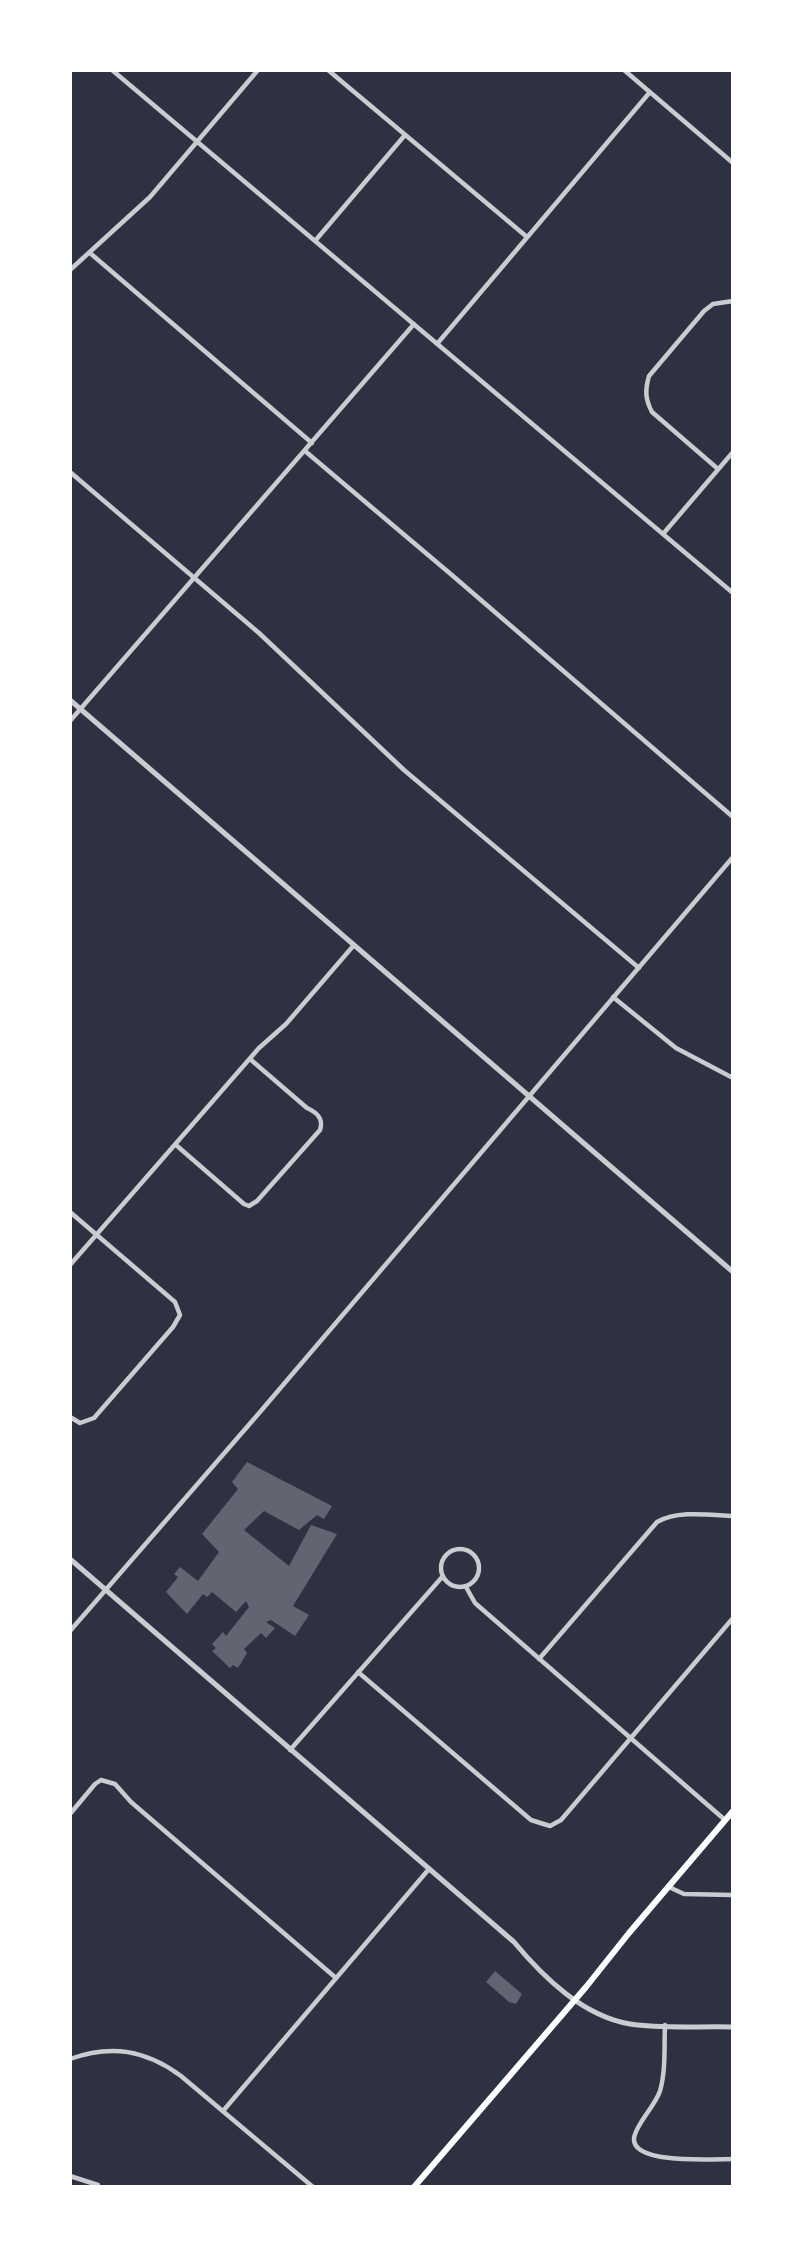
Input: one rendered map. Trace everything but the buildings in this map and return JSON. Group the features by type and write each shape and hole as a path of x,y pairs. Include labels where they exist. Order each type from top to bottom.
{"main road":[{"path":"414,2187 733,1811"}],"street":[{"path":"112,70 733,593"},
{"path":"70,270 150,197 258,70"},
{"path":"328,70 527,237"},
{"path":"624,70 733,163"},
{"path":"437,344 650,92"},
{"path":"315,241 405,135"},
{"path":"90,253 312,443"},
{"path":"718,469 652,412 647,402 646,389 649,376 704,311 713,304 733,301"},
{"path":"70,721 414,324"},
{"path":"304,451 733,817"},
{"path":"663,534 733,452"},
{"path":"70,472 259,633 404,770 639,968"},
{"path":"70,701 733,1272"},
{"path":"70,1631 733,857"},
{"path":"70,1265 250,1059 286,1024 354,946"},
{"path":"613,998 676,1048 733,1078"},
{"path":"176,1145 244,1205 249,1206 257,1201 320,1129 321,1122 316,1113 250,1059"},
{"path":"70,1212 175,1302 180,1315 173,1327 94,1418 80,1423 70,1417"},
{"path":"539,1659 657,1522 683,1515 733,1516"},
{"path":"456,1550 469,1551 478,1560 480,1567 477,1579 466,1587 455,1587 443,1576 442,1563 445,1557 456,1550"},
{"path":"70,1559 514,1942 535,1966 590,2011 617,2021 640,2025 733,2027"},
{"path":"290,1750 443,1576"},
{"path":"466,1587 475,1603 725,1820"},
{"path":"358,1672 531,1820 550,1826 561,1820 733,1618"},
{"path":"70,1814 101,1780 115,1784 131,1802 336,1978"},
{"path":"223,2111 429,1869"},
{"path":"669,1886 684,1894 733,1895"},
{"path":"665,2025 662,2084 635,2134 635,2146 639,2151 654,2157 733,2160"},
{"path":"70,2059 86,2053 112,2050 147,2055 168,2066 313,2187"},
{"path":"70,2176 98,2185"}]}
